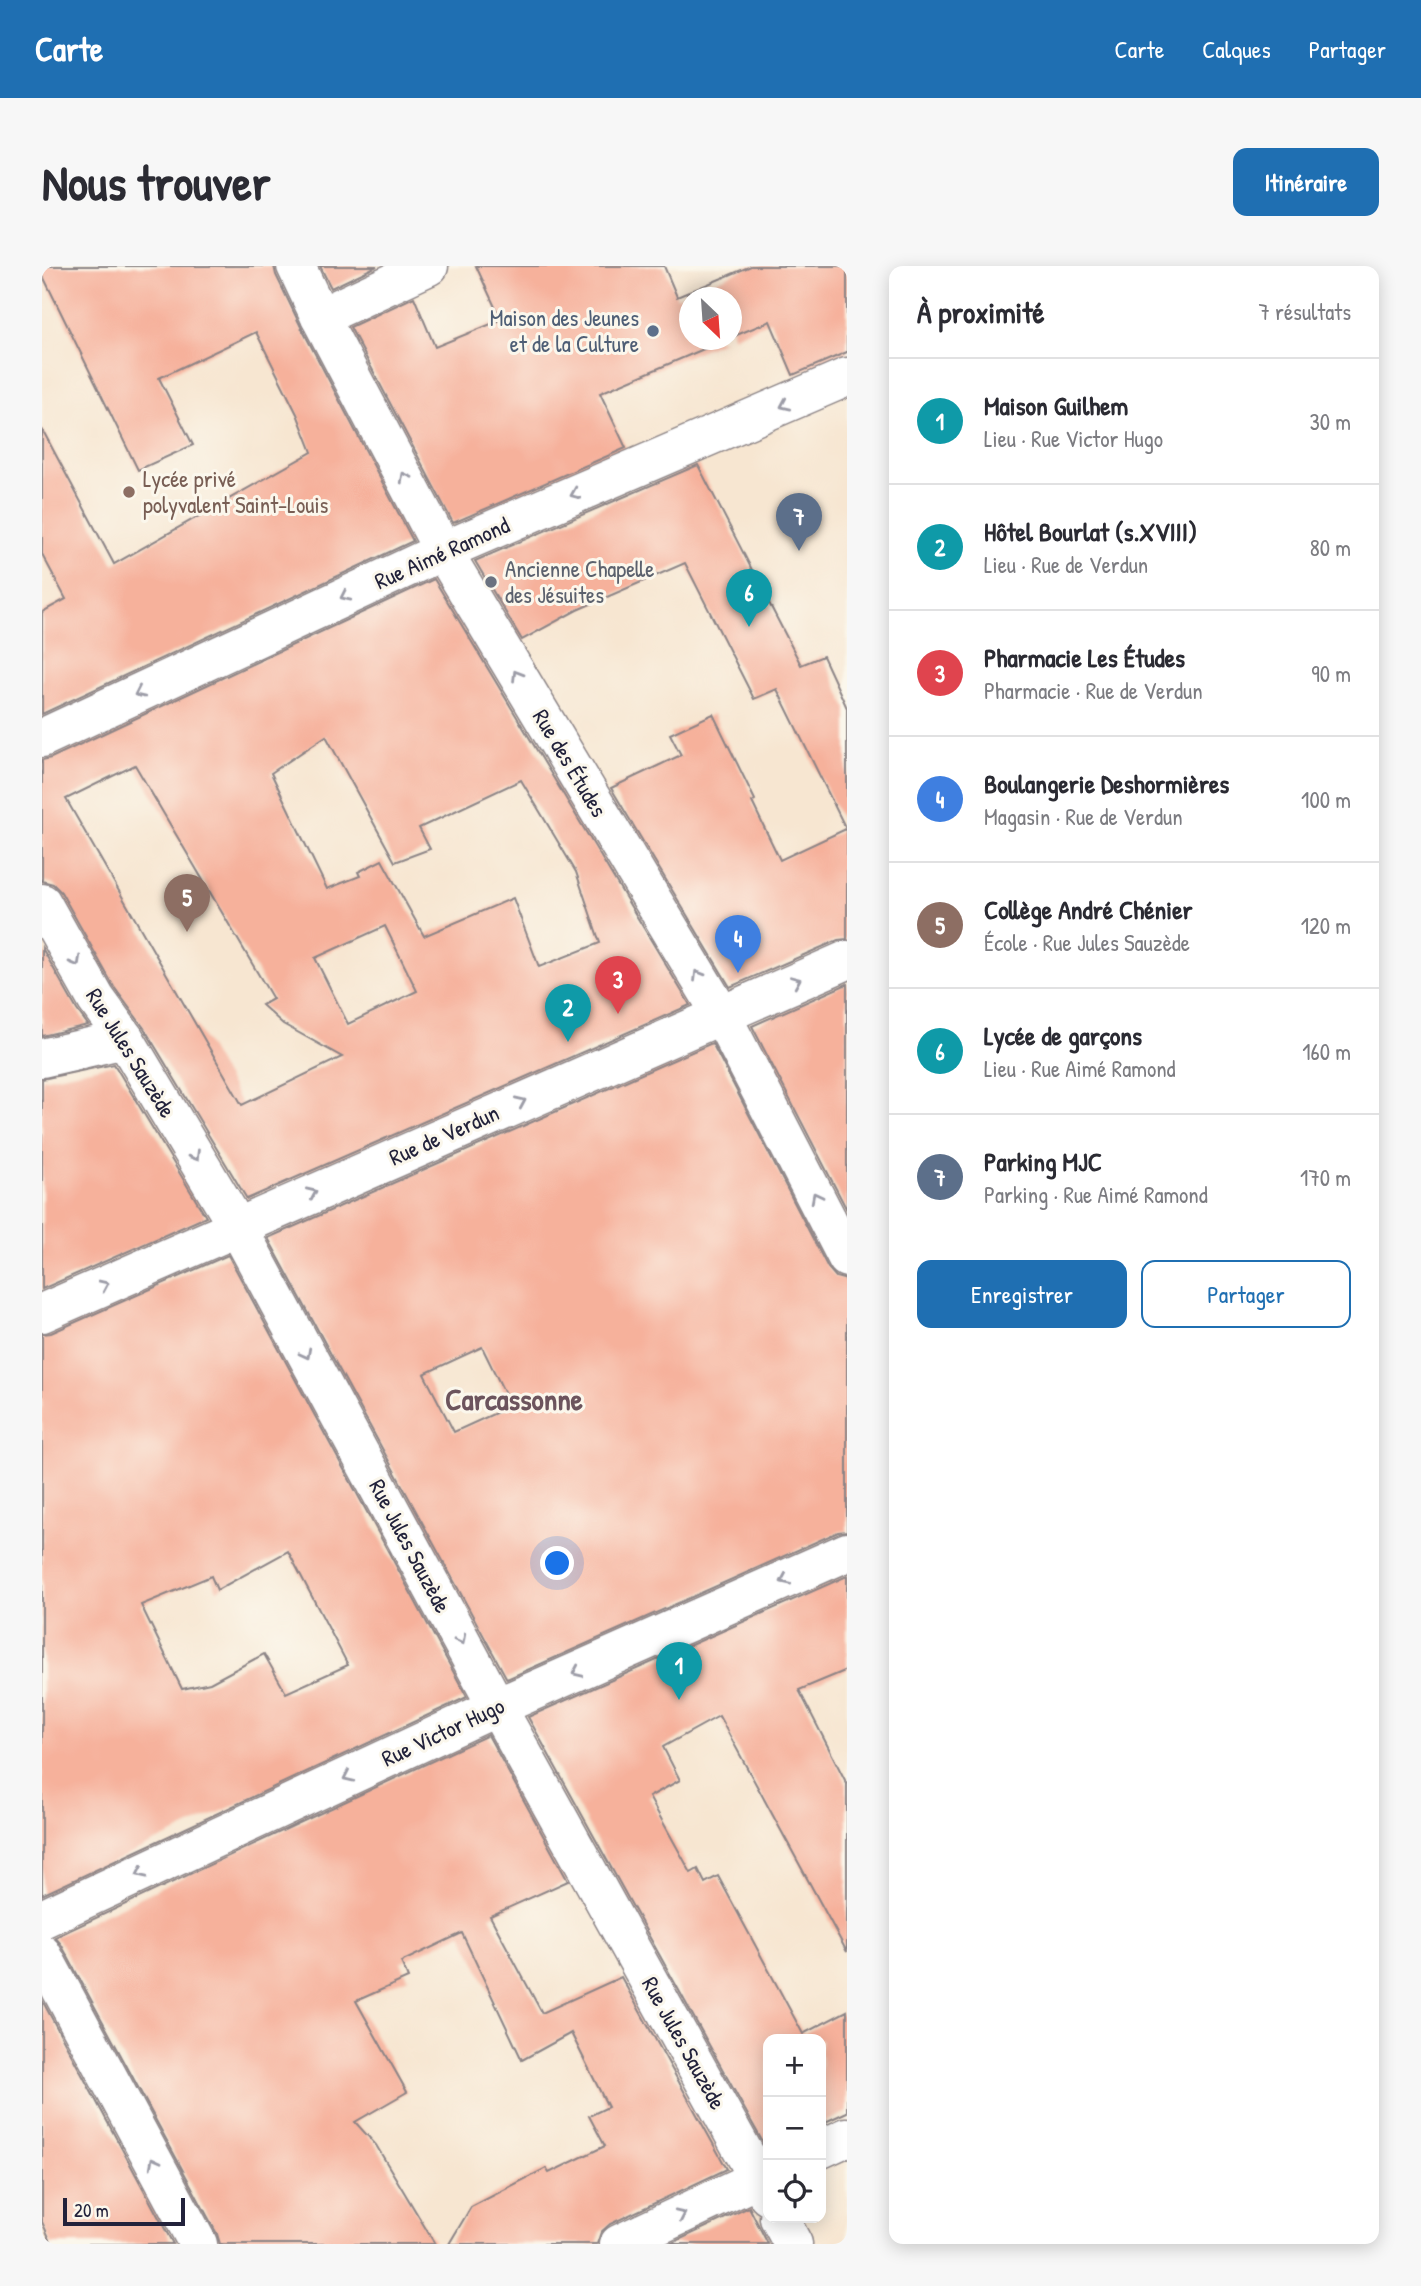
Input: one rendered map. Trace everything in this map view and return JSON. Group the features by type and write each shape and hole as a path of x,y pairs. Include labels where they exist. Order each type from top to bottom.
{"street":[{"name":"Rue des Études","path":"296,266 443,551 721,1013 847,1258"},
{"path":"320,317 429,266"},
{"name":"Rue Aimé Ramond","path":"42,738 443,551 847,377"},
{"name":"Rue Jules Sauzède","path":"42,903 96,999 125,1040 237,1226 497,1707 763,2179"},
{"name":"Rue de Verdun","path":"42,1313 847,960"},
{"path":"42,1058 125,1040"},
{"name":"Rue Victor Hugo","path":"42,1919 497,1707 847,1552"},
{"path":"42,1954 198,2244"},
{"path":"826,2147 847,2137"},
{"path":"619,2244 763,2184"},
{"path":"782,2223 793,2244"}],"building":[{"name":"Lycée privé polyvalent Saint-Louis","path":"42,266 274,266 301,327 413,541 42,714 42,612 66,599 42,554 42,429 114,564 312,452 297,414 256,332 159,378 193,445 138,470 42,274"},
{"path":"320,266 377,266 331,288"},
{"path":"476,266 664,266 677,297 679,296 679,350 701,350 600,393 626,448 453,523 350,327 414,297 435,347 501,320"},
{"path":"751,266 847,266 847,352 793,375 770,321 742,333 742,287 701,287"},
{"path":"698,465 801,665 823,656 847,708 847,939 838,940 730,987 611,788 681,755 670,734 713,714 755,800 752,802 780,860 846,829 777,689 754,699 685,563 577,610 522,640 475,561"},
{"path":"434,579 690,1005 247,1199 144,1028 114,987 61,892 53,884 42,881 42,760","holes":["326,736 395,862 430,849 419,828 521,780 576,872 600,943 539,967 513,898 424,936 382,860 358,872 360,876 327,889 271,773","135,765 273,999 262,1005 283,1024 342,1057 242,1105 66,799","385,926 417,991 348,1024 315,958"]},
{"path":"42,948 77,1010 88,1025 42,1036"},
{"path":"847,984 847,1210 752,1026"},
{"path":"712,1043 828,1268 836,1277 847,1280 847,1531 838,1532 507,1679 268,1238","holes":["482,1347 511,1406 454,1432 424,1374"]},
{"path":"114,1064 206,1217 42,1289 42,1079"},
{"path":"228,1255 467,1697 42,1895 42,1334 51,1333","holes":["288,1551 348,1665 286,1693 264,1654 210,1683 182,1689 141,1605 211,1576 217,1590"]},
{"path":"847,1576 847,1670 799,1690 847,1784 847,1952 719,1716 663,1747 680,1780 649,1797 691,1873 698,1869 705,1883 718,1876 803,2034 763,2034 763,2143 528,1717"},
{"path":"488,1735 568,1881 490,1916 542,2013 621,1977 727,2169 610,2224 601,2232 597,2244 449,2244 471,2207 546,2168 549,2173 605,2146 589,2116 608,2107 571,2033 522,2060 462,1933 401,1962 408,1978 356,2001 407,2092 355,2122 376,2145 435,2244 220,2244 55,1937"},
{"path":"42,2000 173,2244 52,2244 42,2222"},
{"path":"847,2011 847,2112 826,2122 826,2034 803,2034"},
{"path":"749,2207 768,2244 670,2244"}],"place":[{"name":"Maison des Jeunes et de la Culture","path":"653,331"},
{"name":"Lycée privé polyvalent Saint-Louis","path":"129,492"},
{"name":"Parking MJC","path":"799,551"},
{"name":"Ancienne Chapelle des Jésuites","path":"491,582"},
{"name":"Lycée de garçons","path":"749,627"},
{"name":"Collège André Chénier","path":"187,932"},
{"name":"Boulangerie Deshormières","path":"738,973"},
{"name":"Pharmacie Les Études","path":"618,1014"},
{"name":"Hôtel Bourlat (s.XVIII)","path":"568,1042"},
{"name":"Maison Guilhem","path":"679,1700"}],"district":[{"name":"Carcassonne","path":"514,1400"}]}
